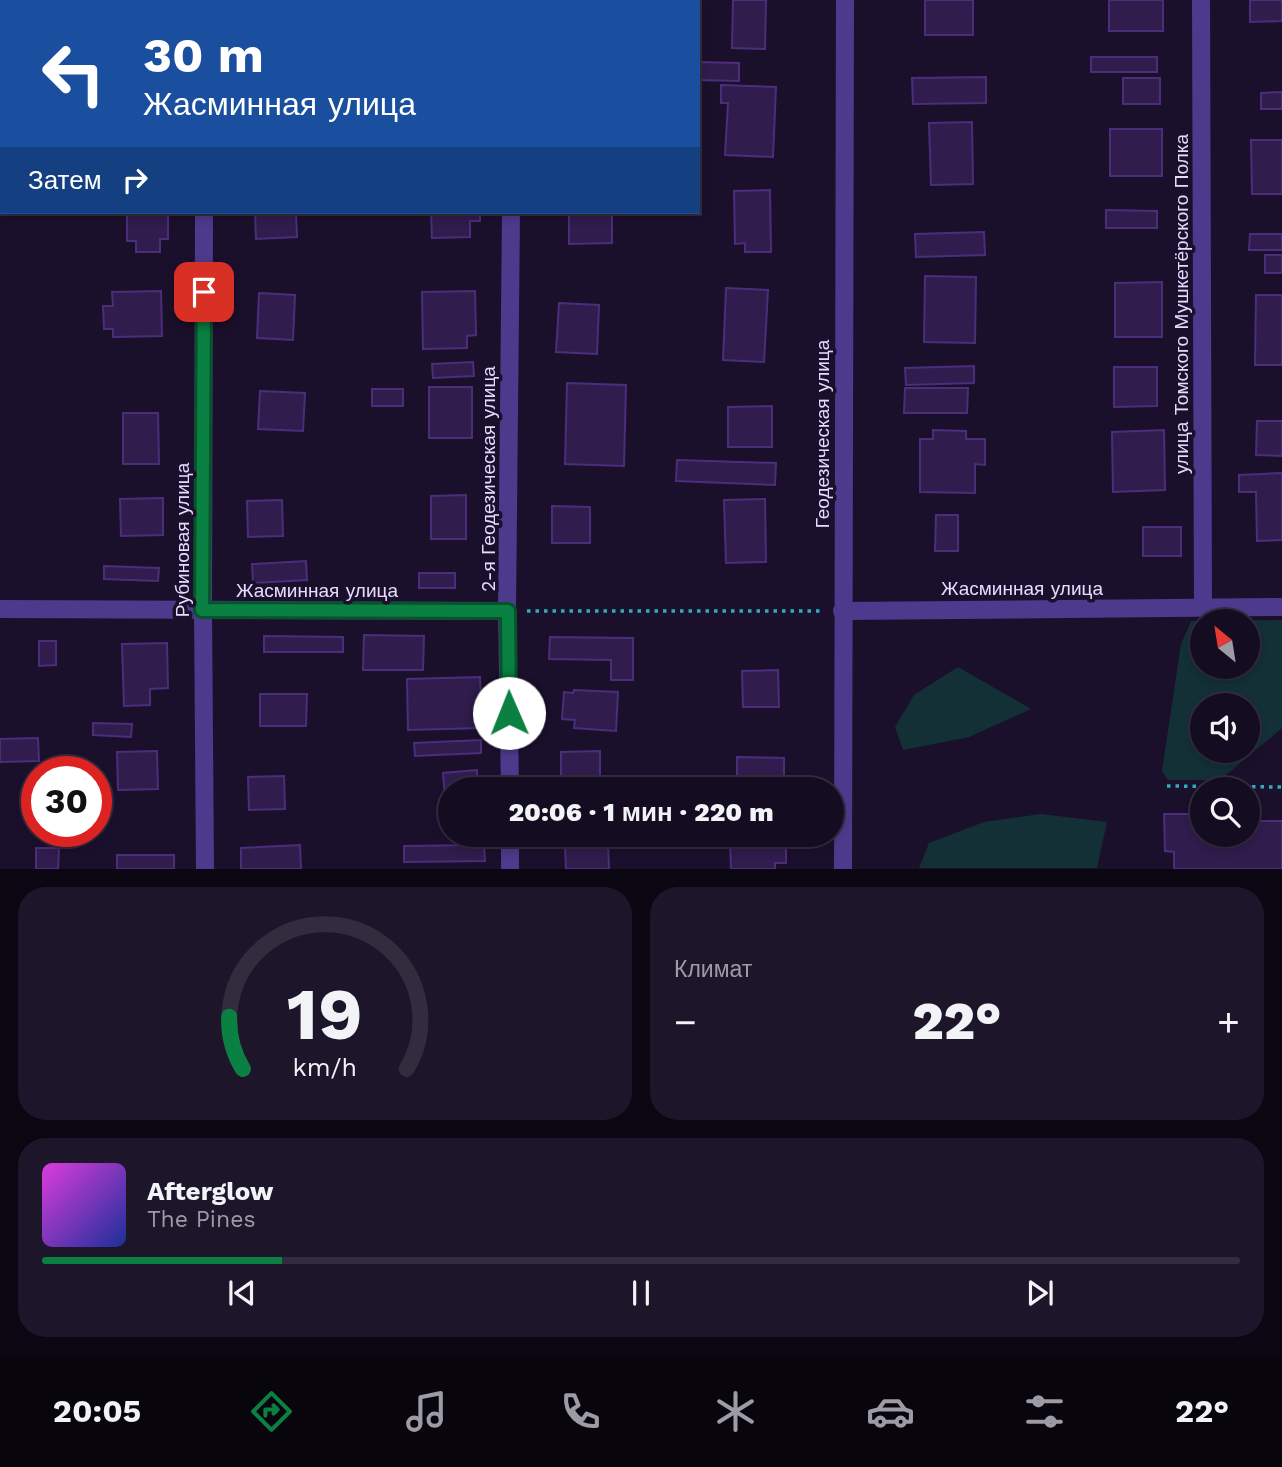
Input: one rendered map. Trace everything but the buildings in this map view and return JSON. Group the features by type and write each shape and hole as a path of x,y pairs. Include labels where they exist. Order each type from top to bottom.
{"street":[{"name":"Геодезическая улица","path":"843,869 845,0"},
{"name":"улица Томского Мушкетёрского Полка","path":"1201,0 1203,608"},
{"name":"Рубиновая улица","path":"204,214 202,610 205,869"},
{"name":"2-я Геодезическая улица","path":"510,777 508,611 511,214"},
{"name":"Жасминная улица","path":"842,611 1282,607"},
{"name":"Жасминная улица","path":"0,610 508,611"},
{"path":"510,847 510,869"}],"path":[{"path":"508,611 842,611"},
{"path":"1167,786 1282,787"}],"green space":[{"path":"1260,620 1282,620 1282,728 1260,746 1260,693 1190,693 1190,763 1240,763 1224,777 1168,780 1162,771 1181,644 1190,623 1190,679 1260,679"},
{"path":"958,667 1031,709 969,737 903,750 895,727 914,695"},
{"path":"1041,814 1107,822 1097,868 919,868 929,843 984,822"}],"route":[{"path":"204,292 202,610 508,611 509,713"}]}
